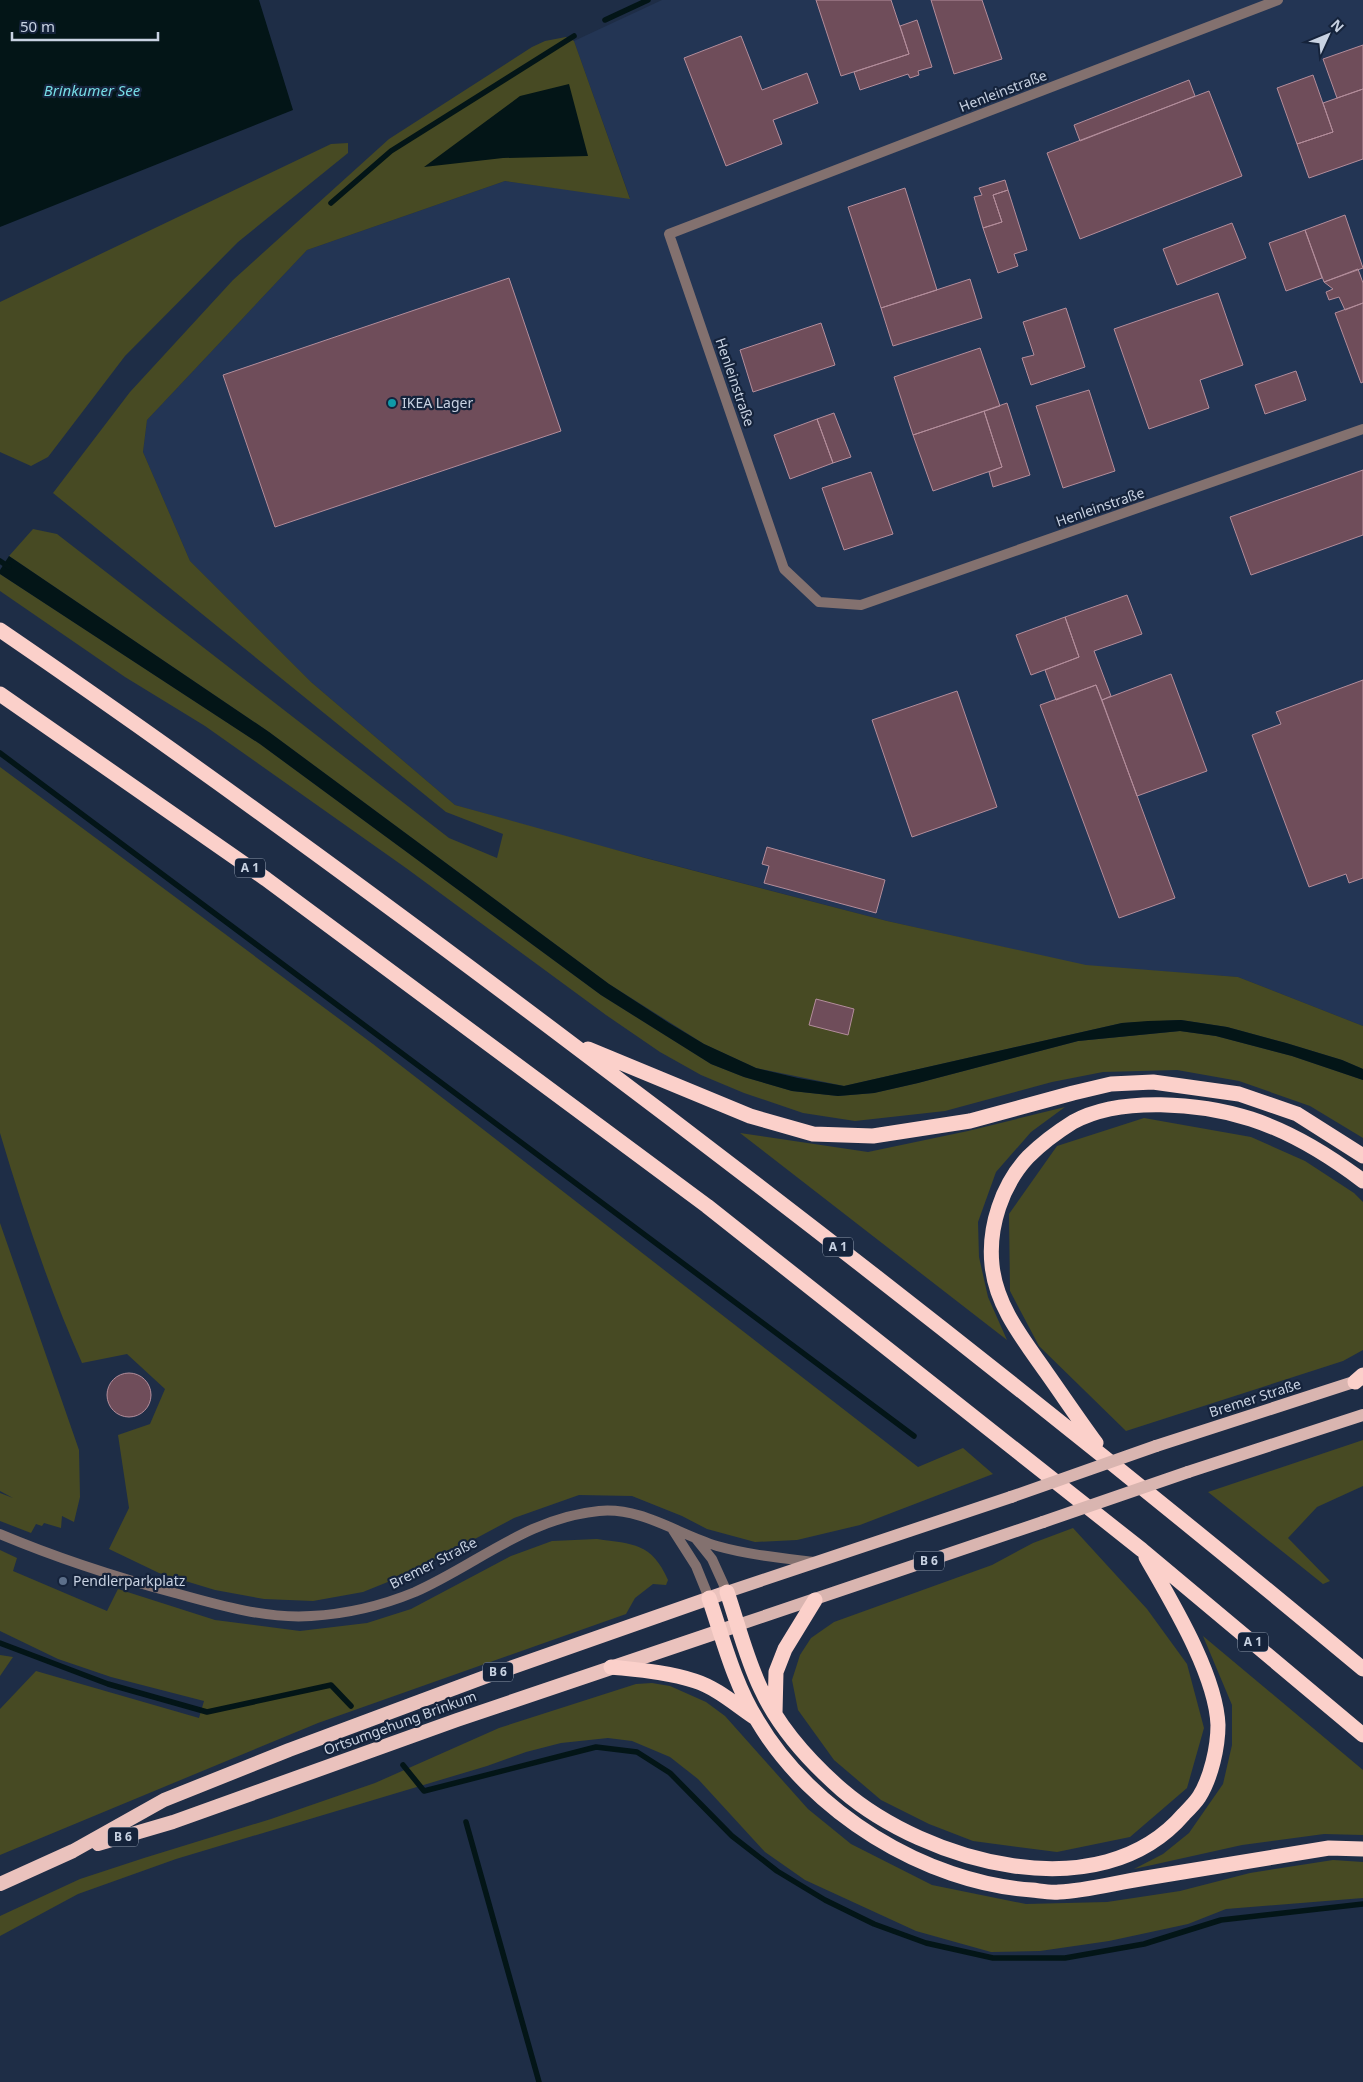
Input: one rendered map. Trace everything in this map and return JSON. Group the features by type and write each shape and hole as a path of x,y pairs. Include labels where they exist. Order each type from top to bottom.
{"highway":[{"name":"A 1","path":"0,630 120,712 296,838 738,1169 1106,1457 1363,1669"},
{"name":"A 1","path":"0,694 266,879 723,1218 1142,1550 1363,1735"},
{"path":"568,1040 750,1116 813,1134 873,1136 960,1123 1102,1086 1153,1082 1239,1094 1264,1102 1297,1114 1363,1156"},
{"path":"1106,1457 1015,1328 996,1285 992,1260 994,1226 1003,1195 1022,1164 1038,1147 1074,1122 1109,1110 1162,1105 1196,1108 1250,1119 1308,1145 1363,1181"},
{"path":"727,1592 761,1689 775,1714 810,1759 842,1790 869,1810 928,1841 973,1857 1018,1867 1065,1869 1105,1862 1145,1847 1174,1826 1199,1797 1214,1760 1218,1722 1211,1689 1201,1663 1179,1618 1142,1550"},
{"name":"B 6","path":"709,1598 727,1592"},
{"path":"709,1598 737,1680 770,1741 796,1772 823,1799 854,1823 904,1854 956,1876 1006,1889 1059,1892 1329,1848 1363,1849"},
{"name":"Ortsumgehung Brinkum","path":"0,1884 73,1851 164,1800 332,1733 492,1674 709,1598"},
{"path":"775,1714 776,1672 785,1649 815,1600"},
{"name":"Ortsumgehung Brinkum","path":"73,1851 174,1822 457,1720 738,1625"},
{"path":"611,1667 664,1673 696,1681 714,1690 756,1718"}],"main road":[{"name":"Bremer Straße","path":"815,1562 1360,1378"},
{"name":"B 6","path":"738,1625 1188,1472 1363,1415"},
{"name":"B 6","path":"727,1592 815,1562"}],"street":[{"name":"Henleinstraße","path":"1278,0 669,234 784,569 819,602 861,604 1363,428"},
{"name":"Bremer Straße","path":"0,1534 72,1562 197,1599 253,1612 309,1616 360,1610 402,1596 434,1582 518,1534 563,1518 600,1511 624,1512 650,1518 672,1529 716,1546 759,1555 815,1562"},
{"path":"672,1529 696,1566 709,1598"},
{"path":"694,1537 712,1559 727,1592"}],"shaded area":[{"path":"662,0 1363,0 1363,1026 1238,977 1086,966 887,921 577,840 455,805 311,682 190,561 143,452 147,420 307,250 505,181 630,198 574,41"}],"green space":[{"path":"566,37 574,41 630,199 505,181 307,250 147,420 143,452 190,561 311,682 455,805 645,858 887,921 1086,965 1238,977 1363,1026 1363,1069 1342,1060 1227,1027 1181,1020 1122,1023 844,1086 756,1068 704,1044 609,984 269,732 9,556 33,529 57,534 449,838 497,858 503,834 446,812 53,493 130,392 233,280 389,139 532,47 545,41"},
{"path":"348,143 348,153 238,242 125,356 48,457 31,466 0,452 0,302 331,144"},
{"path":"0,574 260,744 601,995 711,1064 744,1077 792,1091 838,1096 874,1093 918,1083 1078,1041 1180,1031 1216,1036 1292,1056 1363,1080 1363,1138 1310,1106 1239,1081 1177,1070 1103,1072 1052,1082 945,1111 855,1121 803,1113 744,1093 701,1075 660,1052 606,1015 406,868 205,726 125,677 0,591"},
{"path":"0,767 373,1044 918,1467 963,1448 993,1474 860,1525 797,1540 755,1542 707,1529 682,1516 632,1496 579,1495 514,1518 415,1571 363,1592 313,1601 264,1599 215,1590 159,1573 109,1549 129,1508 118,1435 150,1424 165,1389 127,1354 82,1363 58,1307 37,1249 0,1133"},
{"path":"1065,1107 1031,1132 996,1172 978,1222 979,1257 988,1297 1007,1340 740,1133 868,1152 968,1131"},
{"path":"1144,1118 1251,1137 1305,1161 1354,1193 1363,1202 1363,1350 1343,1361 1126,1431 1039,1346 1010,1291 1009,1214 1057,1146"},
{"path":"0,1223 79,1450 80,1497 74,1522 62,1516 61,1528 44,1523 42,1526 36,1524 31,1533 0,1521 0,1493 13,1498 0,1491"},
{"path":"1363,1440 1363,1486 1317,1507 1288,1538 1330,1581 1323,1584 1208,1492"},
{"path":"1073,1528 1147,1609 1187,1664 1204,1728 1187,1788 1130,1837 1057,1852 973,1841 929,1824 881,1800 834,1760 798,1710 792,1680 800,1655 811,1638 834,1622 992,1565 1033,1543"},
{"path":"597,1539 631,1544 648,1552 662,1568 668,1580 666,1585 653,1584 635,1598 626,1614 318,1723 0,1855 0,1709 36,1671 199,1718 204,1701 111,1677 58,1659 0,1631 0,1550 17,1558 13,1571 107,1611 118,1589 215,1620 300,1631 367,1623 411,1609 511,1556 552,1541"},
{"path":"1203,1636 1363,1770 1363,1835 1324,1834 1242,1845 1134,1869 1163,1854 1189,1833 1223,1784 1232,1745 1232,1705"},
{"path":"0,1655 13,1657 0,1676"},
{"path":"652,1683 670,1686 706,1702 725,1716 808,1809 851,1844 932,1885 1026,1904 1107,1902 1180,1891 1250,1873 1333,1860 1363,1862 1363,1898 1226,1909 1188,1924 1109,1941 1040,1951 991,1952 916,1931 805,1880 765,1852 698,1779 670,1757 632,1741 608,1738 561,1743 526,1752 487,1766 176,1859 78,1894 0,1936 0,1916 80,1879 271,1819 375,1783 499,1728 636,1684"}],"water":[{"name":"Brinkumer See","path":"0,0 259,0 293,110 0,227"},
{"path":"569,84 588,156 503,158 424,167 520,96"},
{"path":"9,556 269,732 609,984 704,1044 756,1068 844,1086 1122,1023 1181,1020 1227,1027 1342,1060 1363,1069 1363,1080 1292,1056 1216,1036 1180,1031 1078,1041 874,1093 838,1096 792,1091 744,1077 711,1064 601,995 260,744 0,574 0,570"}],"building":[{"path":"816,0 891,0 909,54 841,76"},
{"path":"931,0 982,0 1002,59 954,74"},
{"path":"917,20 932,67 918,71 919,75 910,78 908,74 860,90 854,72 909,54 900,26"},
{"path":"741,36 762,90 807,73 818,103 773,120 782,144 726,166 684,58"},
{"path":"1363,45 1363,89 1337,98 1323,59"},
{"path":"1313,75 1333,132 1297,144 1277,88"},
{"path":"1189,80 1195,96 1080,141 1074,125"},
{"path":"1363,89 1363,159 1309,178 1297,144 1333,132 1323,103"},
{"path":"1209,91 1242,176 1080,239 1047,153"},
{"path":"1005,180 1008,190 993,195 1002,222 983,228 974,197 982,195 979,188"},
{"path":"905,188 937,290 881,308 848,207"},
{"path":"1008,190 1027,250 1014,254 1018,266 998,273 983,228 1002,222 993,195"},
{"path":"1345,215 1363,268 1324,282 1305,230"},
{"path":"1232,223 1246,258 1177,285 1163,249"},
{"path":"1305,230 1322,278 1286,291 1269,243"},
{"path":"1358,269 1363,283 1363,303 1345,310 1339,297 1329,300 1326,292 1333,289 1324,282"},
{"name":"IKEA Lager","path":"509,278 561,431 275,527 223,375"},
{"path":"970,279 982,318 893,346 881,308"},
{"path":"1218,293 1243,365 1200,380 1209,408 1149,429 1114,329"},
{"path":"1363,303 1363,382 1361,383 1335,313"},
{"path":"1066,308 1085,367 1031,385 1022,358 1034,355 1023,322"},
{"path":"821,323 835,365 753,392 740,350"},
{"path":"980,348 1000,406 913,435 894,377"},
{"path":"1296,371 1306,400 1265,414 1255,385"},
{"path":"1089,390 1115,471 1063,488 1036,406"},
{"path":"1007,403 1030,475 993,487 989,472 1002,467 984,411"},
{"path":"984,411 1002,467 933,491 913,435"},
{"path":"834,413 851,457 833,463 817,419"},
{"path":"817,419 833,463 790,479 774,435"},
{"path":"1363,470 1363,535 1251,575 1230,517"},
{"path":"871,472 893,534 844,550 822,488"},
{"path":"1127,595 1142,634 1094,651 1111,696 1102,700 1096,685 1056,700 1045,670 1079,657 1065,617"},
{"path":"1065,617 1079,657 1031,675 1016,635"},
{"path":"1171,674 1207,771 1137,796 1102,700"},
{"path":"1363,680 1363,878 1349,883 1346,874 1309,887 1252,735 1281,724 1276,712"},
{"path":"1096,685 1175,898 1119,918 1040,705"},
{"path":"957,691 997,807 912,837 872,720"},
{"path":"767,847 885,880 876,913 764,883 769,866 762,864"},
{"path":"816,999 854,1009 848,1035 809,1025"},
{"path":"125,1373 133,1373 145,1379 151,1395 145,1411 133,1417 125,1417 113,1411 107,1399 107,1391 113,1379"}],"waterway":[{"path":"605,20 648,0"},
{"path":"331,203 391,151 574,36"},
{"path":"0,561 9,567"},
{"path":"0,753 914,1436"},
{"path":"0,1643 108,1684 207,1712 331,1685 351,1706"},
{"path":"403,1765 424,1791 596,1747 637,1752 670,1773 732,1836 777,1871 825,1900 874,1924 926,1943 993,1958 1065,1958 1144,1944 1221,1920 1363,1904"},
{"path":"466,1822 539,2082"}],"place":[{"name":"IKEA Lager","path":"392,403"},
{"name":"Pendlerparkplatz","path":"63,1581"}]}
